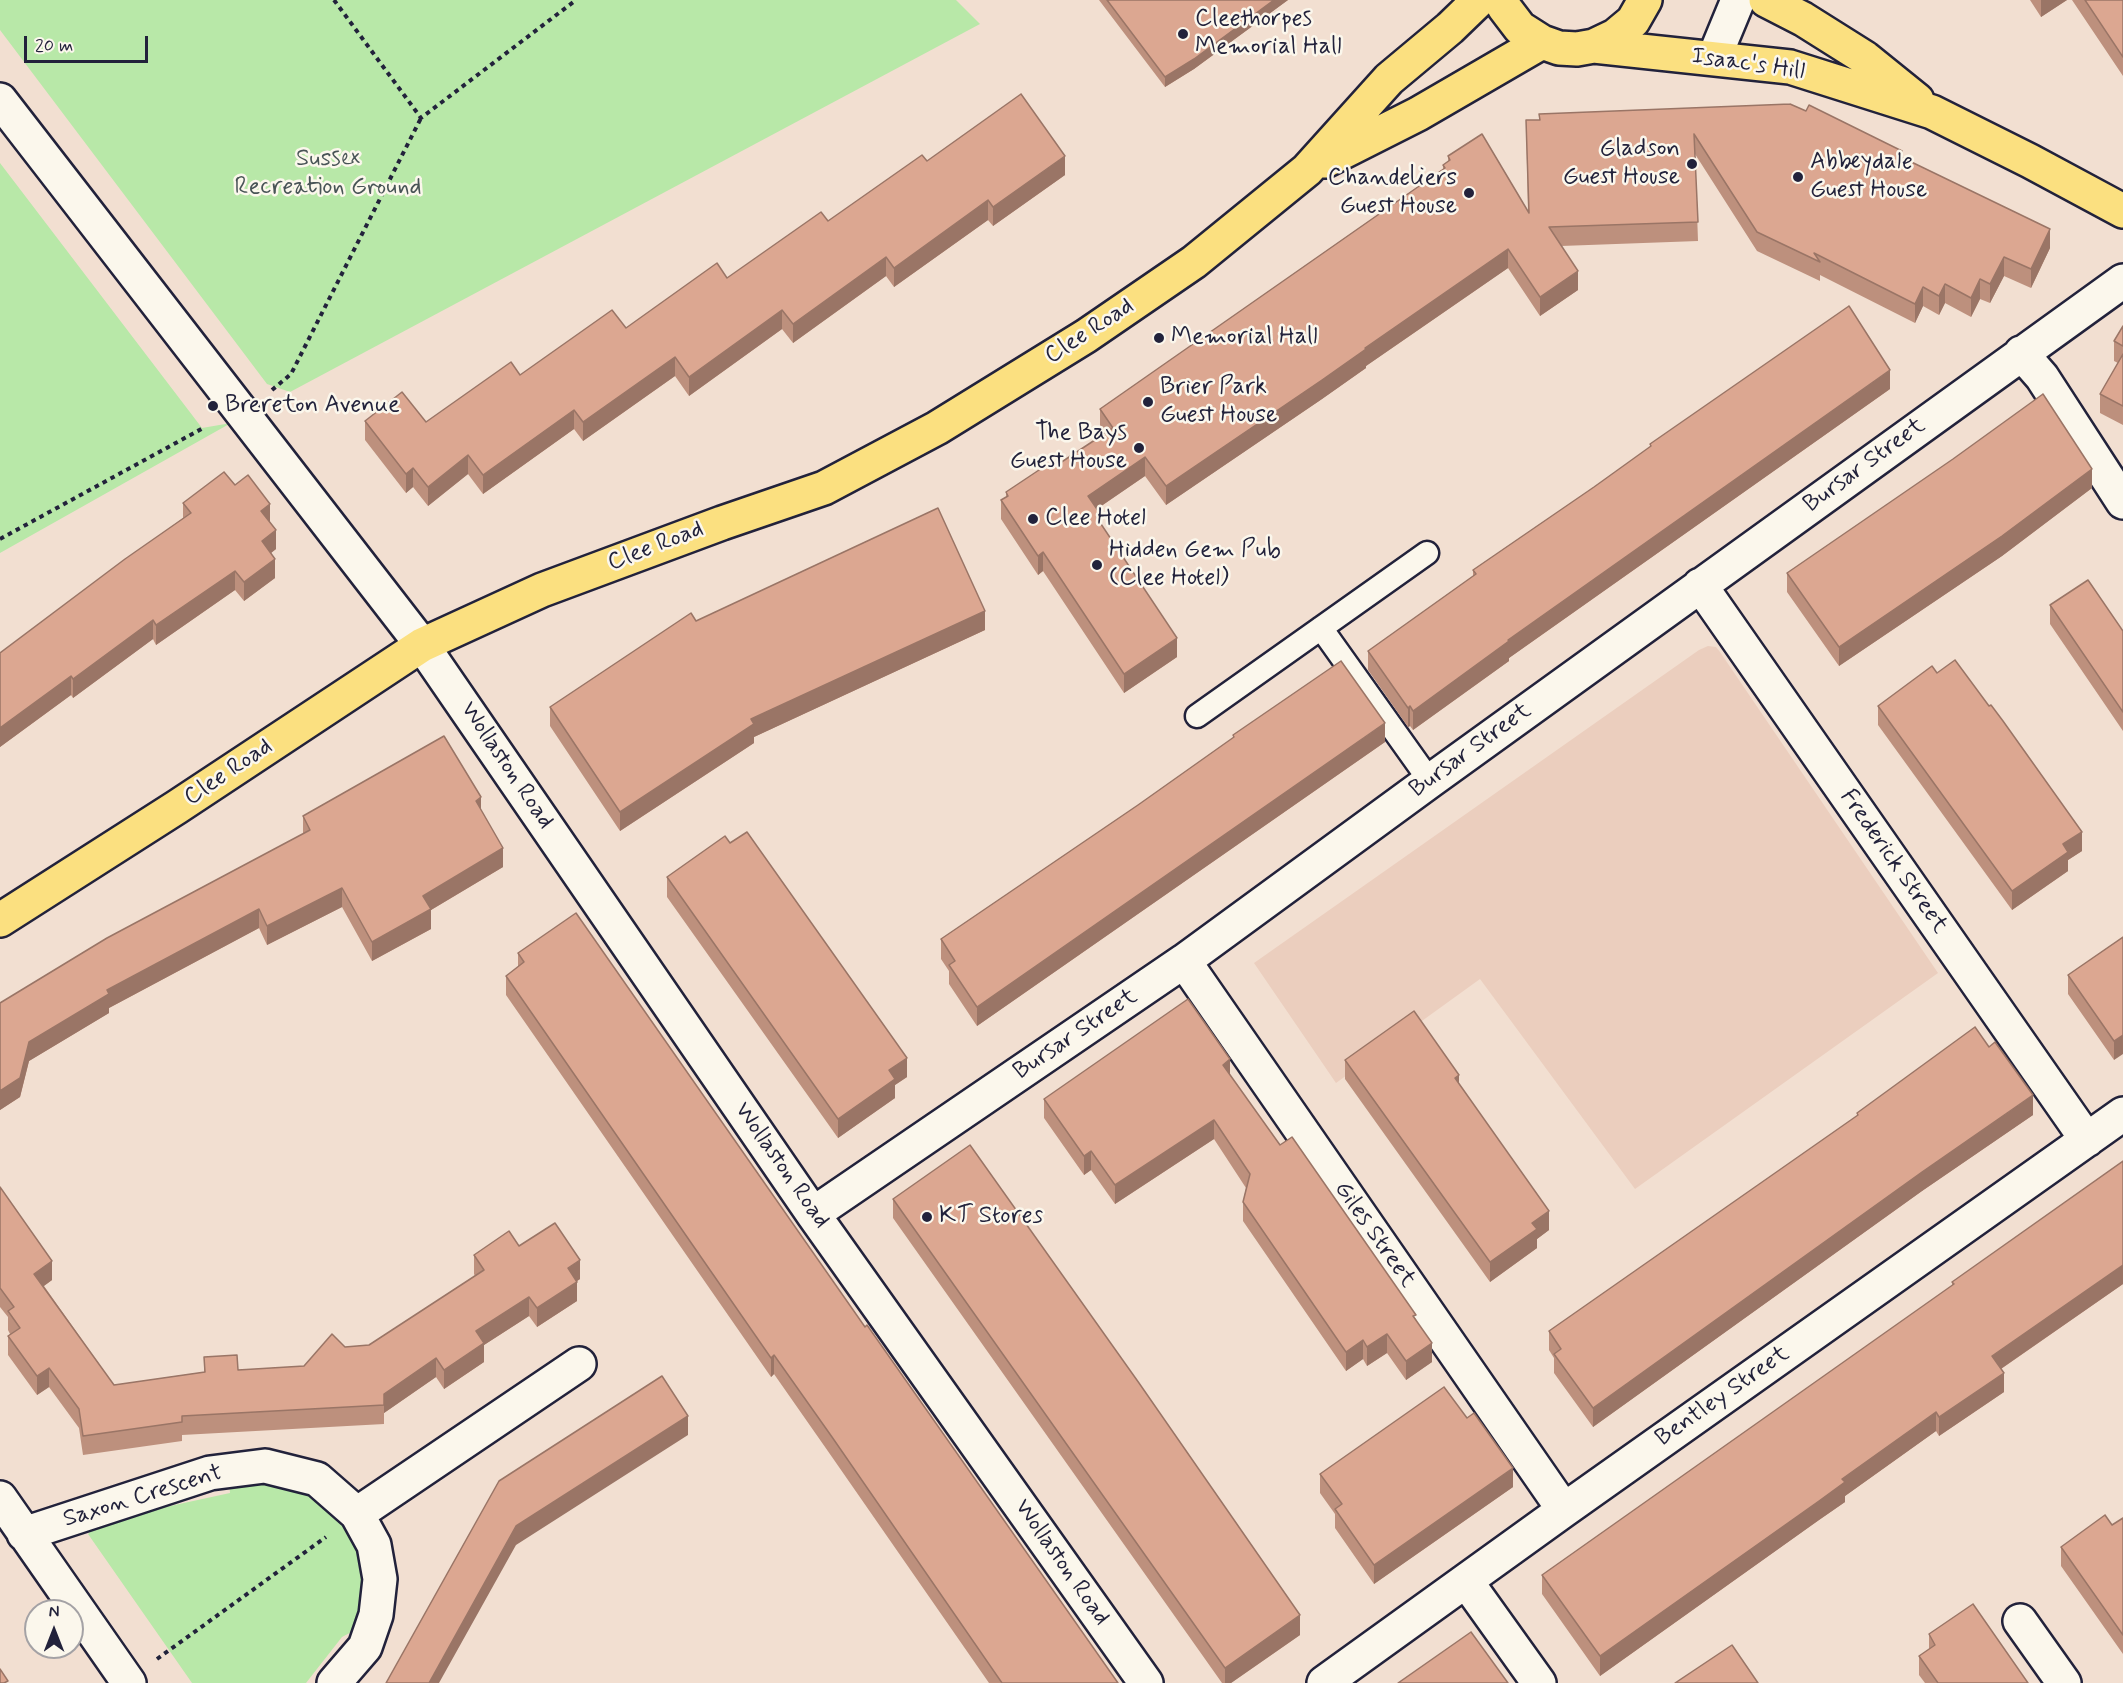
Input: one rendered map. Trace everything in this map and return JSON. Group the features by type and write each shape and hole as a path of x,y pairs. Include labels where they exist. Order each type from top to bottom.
{"main road":[{"name":"Clee Road","path":"0,920 177,807 422,645 542,590 824,488 937,428 1086,336 1194,262 1307,170 1389,79 1450,28 1479,0"},
{"path":"1502,0 1504,7 1520,28 1542,42 1558,48 1577,49 1594,46 1615,36 1633,21 1645,0"},
{"name":"Isaac's Hill","path":"1766,0 1803,19 1865,58 1932,112"},
{"name":"Clee Road","path":"1307,170 1418,114 1542,42"},
{"name":"Isaac's Hill","path":"1594,46 1790,67 1932,112 2030,161 2123,212"}],"street":[{"path":"1714,58 1738,0"},
{"path":"0,100 422,645"},
{"name":"Bursar Street","path":"813,1214 1184,961 1700,585 2123,281"},
{"path":"2022,353 2042,376 2123,502"},
{"name":"Frederick Street","path":"1700,585 2086,1140"},
{"name":"Wollaston Road","path":"422,645 813,1214 1146,1683"},
{"name":"Giles Street","path":"1184,961 1564,1510"},
{"name":"Bentley Street","path":"1324,1683 2123,1114"},
{"path":"357,1514 579,1364"},
{"name":"Saxon Crescent","path":"24,1533 210,1473 265,1466 317,1479 357,1514 374,1545 380,1580 376,1615 365,1647 334,1683"},
{"path":"0,1498 126,1682"},
{"path":"1466,1581 1539,1683"},
{"path":"2020,1621 2064,1683"}],"lane":[{"path":"1197,716 1427,553"},
{"path":"1322,628 1430,781"}],"path":[{"path":"334,0 421,118"},
{"path":"0,539 202,428 240,410 272,390 291,374 421,118 576,0"},
{"path":"126,1682 357,1514"}],"shaded area":[{"path":"1708,646 1716,647 1720,652 1938,973 1635,1189 1480,979 1336,1083 1254,963 1699,650"}],"green space":[{"name":"Sussex Recreation Ground","path":"0,0 956,0 980,24 290,392 267,384 0,30"},
{"path":"0,163 202,428 231,423 0,553"},
{"path":"284,1478 338,1513 360,1558 366,1602 361,1627 342,1637 306,1683 192,1683 88,1534 96,1526 147,1511 230,1493 229,1480"}],"building":[{"name":"Cleethorpes Memorial Hall","path":"1107,0 1274,0 1194,59 1165,77"},
{"path":"2085,0 2123,0 2123,57"},
{"path":"1021,94 1065,156 993,207 988,200 894,268 886,257 793,324 782,310 689,377 675,357 583,422 574,410 483,475 468,455 428,487 413,468 406,474 365,421 402,392 426,422 511,362 520,375 612,310 626,328 717,263 727,278 821,212 828,221 922,155 927,161"},
{"path":"1790,104 1806,111 1809,105 1902,151 1899,156 2050,229 2031,269 2004,257 1990,284 1980,279 1971,298 1945,284 1939,296 1923,287 1915,304 1814,253 1820,262 1757,232 1694,134 1698,222 1549,227 1578,271 1540,297 1508,249 1166,486 1145,457 1088,496 1101,515 1097,518 1177,638 1124,674 1043,552 1038,556 1001,500 1008,496 1006,492 1054,460 1057,465 1113,428 1100,409 1445,168 1443,165 1450,160 1448,156 1482,134 1529,213 1526,120 1540,120 1539,114"},
{"path":"1849,306 1890,370 1508,640 1413,711 1410,706 1408,708 1368,651 1476,574 1473,570"},
{"path":"2123,326 2123,346 2114,341"},
{"path":"2123,354 2123,406 2100,394"},
{"path":"2043,394 2092,469 2002,536 1839,647 1787,573"},
{"path":"224,472 235,485 248,475 270,504 261,511 276,530 262,541 275,559 244,582 235,571 156,625 153,620 73,679 71,676 0,728 0,653 125,559 191,513 183,503"},
{"path":"938,508 985,611 751,719 754,724 620,812 550,707 691,613 696,621"},
{"path":"2088,580 2123,631 2123,712 2050,605"},
{"path":"1955,660 2003,721 2082,832 2063,844 2068,852 2012,891 1878,706 1932,666 1937,673"},
{"path":"1341,661 1385,723 977,1007 949,965 955,961 941,939 1138,805 1234,737 1233,735"},
{"path":"444,736 481,797 476,801 503,848 423,896 431,909 372,942 342,888 267,926 259,909 107,990 109,994 29,1042 20,1078 0,1091 0,1003 107,938 310,830 303,816"},
{"path":"747,832 907,1058 889,1070 895,1079 838,1119 667,877 725,836 730,843"},
{"path":"576,913 865,1327 867,1325 1118,1683 1002,1683 774,1355 771,1358 506,976 524,962 518,953"},
{"path":"2123,937 2123,1035 2114,1041 2068,975"},
{"path":"1188,999 1230,1059 1223,1065 1280,1145 1292,1137 1416,1315 1413,1316 1432,1343 1406,1361 1387,1334 1367,1347 1363,1340 1346,1352 1243,1202 1250,1174 1214,1120 1115,1185 1091,1151 1084,1156 1044,1099"},
{"path":"1414,1011 1459,1075 1455,1078 1549,1211 1532,1223 1537,1229 1490,1262 1345,1060"},
{"path":"1975,1027 1989,1047 1995,1042 2033,1095 1593,1408 1554,1354 1561,1349 1549,1331 1858,1115 1857,1113"},
{"path":"970,1145 1300,1615 1225,1668 893,1199"},
{"path":"2123,1161 2123,1265 1992,1356 2004,1373 1939,1417 1936,1412 1842,1479 1845,1482 1819,1501 1600,1656 1542,1575 1954,1284 1952,1282"},
{"path":"0,1187 52,1261 34,1274 114,1385 205,1372 204,1357 237,1355 238,1370 304,1366 332,1334 345,1347 369,1345 484,1270 474,1255 509,1231 519,1246 555,1223 580,1260 568,1268 577,1282 537,1308 529,1297 476,1331 484,1343 444,1370 436,1358 384,1394 384,1405 182,1416 182,1422 83,1436 79,1409 49,1368 37,1376 8,1336 20,1328 8,1311 14,1307 0,1288"},
{"path":"662,1376 688,1416 516,1526 429,1683 386,1683 499,1481"},
{"path":"1444,1387 1467,1418 1474,1413 1513,1468 1374,1565 1335,1509 1342,1504 1320,1474"},
{"path":"2105,1515 2112,1525 2123,1518 2123,1635 2061,1547"},
{"path":"1973,1604 2028,1683 1938,1683 1919,1656 1935,1645 1929,1634"},
{"path":"1471,1632 1508,1683 1398,1683"},
{"path":"1732,1645 1758,1683 1675,1683"},
{"path":"0,1669 8,1681 4,1683 0,1683"}],"place":[{"name":"Cleethorpes Memorial Hall","path":"1183,34"},
{"name":"Gladson Guest House","path":"1692,164"},
{"name":"Abbeydale Guest House","path":"1798,177"},
{"name":"Chandeliers Guest House","path":"1469,193"},
{"name":"Memorial Hall","path":"1159,338"},
{"name":"Brier Park Guest House","path":"1148,402"},
{"name":"Brereton Avenue","path":"213,406"},
{"name":"The Bays Guest House","path":"1139,448"},
{"name":"Clee Hotel","path":"1033,519"},
{"name":"Hidden Gem Pub (Clee Hotel)","path":"1097,565"},
{"name":"KT Stores","path":"927,1217"}]}
